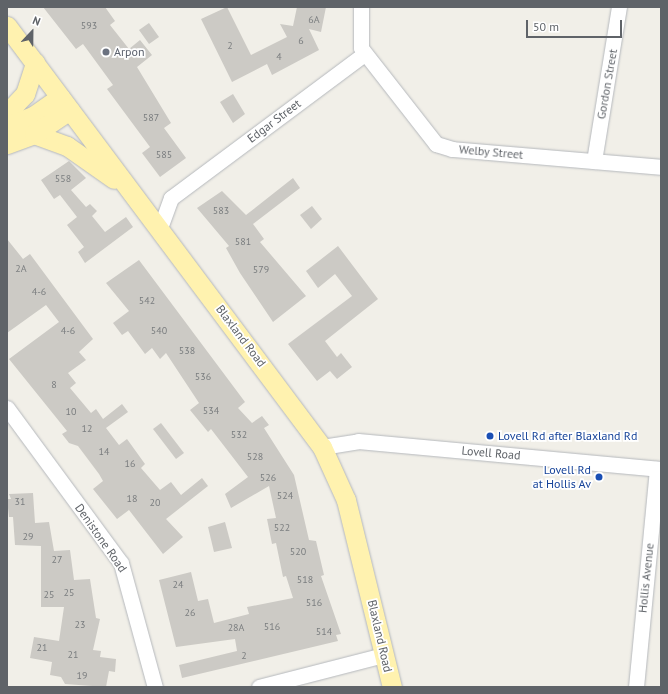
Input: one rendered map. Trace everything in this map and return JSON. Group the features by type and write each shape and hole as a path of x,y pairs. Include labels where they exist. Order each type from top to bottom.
{"main road":[{"name":"Blaxland Road","path":"7,26 160,228 322,447 346,500 392,687"},
{"path":"7,113 25,94 35,63"},
{"path":"7,126 65,103"},
{"path":"7,144 34,134 65,103"},
{"path":"34,134 67,146 133,192"}],"street":[{"path":"361,7 361,48 364,54"},
{"name":"Gordon Street","path":"594,161 620,7"},
{"name":"Welby Street","path":"364,54 436,144 661,167"},
{"name":"Edgar Street","path":"160,228 172,198 364,54"},
{"name":"Denistone Road","path":"7,408 121,563 155,687"},
{"name":"Lovell Road","path":"322,447 358,441 659,469"},
{"name":"Hollis Avenue","path":"636,687 659,469"},
{"path":"259,687 384,655"}],"building":[{"path":"43,7 105,7 115,21 110,25 129,49 140,40 152,55 137,67 171,123 164,128 186,158 160,177 142,153 150,147 107,89 113,85 83,44 76,49"},
{"path":"227,7 251,55 287,37 280,24 293,26 297,7 326,7 321,32 309,29 319,50 272,75 267,64 232,82 201,19"},
{"path":"149,23 159,37 149,44 139,30"},
{"path":"233,94 245,114 233,123 220,102"},
{"path":"69,161 86,178 71,190 86,207 90,204 97,211 92,216 105,232 126,217 133,227 85,263 78,252 84,247 67,225 77,217 60,195 54,199 41,180"},
{"path":"293,178 300,188 253,224 264,239 260,242 306,296 273,322 240,273 226,248 229,246 197,208 222,191 246,215"},
{"path":"312,206 322,219 311,229 300,215"},
{"path":"7,239 23,259 30,254 93,339 79,352 86,360 68,373 76,383 70,388 91,413 96,409 103,419 122,404 128,412 106,428 119,445 127,439 145,464 141,468 160,490 171,482 181,495 202,478 208,486 166,519 183,537 163,554 129,510 117,519 93,489 103,481 99,474 78,446 69,443 62,434 67,431 9,359 59,322 46,305 7,333"},
{"path":"338,246 378,299 325,341 337,357 341,353 352,367 337,379 330,371 317,381 288,344 352,296 335,274 318,288 306,271"},
{"path":"139,260 245,402 238,408 252,423 262,416 269,425 264,428 294,475 309,540 316,541 324,575 321,576 341,634 336,635 338,641 182,678 179,665 237,651 235,639 176,647 159,580 191,572 198,601 208,599 214,623 249,614 247,607 293,598 286,576 283,577 276,543 272,544 267,519 276,518 269,486 231,508 225,494 248,477 211,429 208,432 190,410 199,403 166,353 160,359 152,348 145,354 128,331 122,335 113,323 129,311 106,283"},
{"path":"161,423 184,453 176,459 153,429"},
{"path":"33,493 35,523 49,522 54,551 70,550 74,580 90,579 96,618 100,619 93,650 101,651 100,657 116,659 115,672 109,671 106,687 65,684 61,677 50,675 52,662 30,658 34,637 59,641 64,607 41,607 41,546 15,545 13,517 9,517 7,499 11,499 9,494"},
{"path":"225,522 232,548 214,552 208,527"}],"place":[{"name":"Arpon","path":"106,52"},
{"name":"Lovell Rd after Blaxland Rd","path":"490,436"},
{"name":"Lovell Rd at Hollis Av","path":"599,477"}]}
